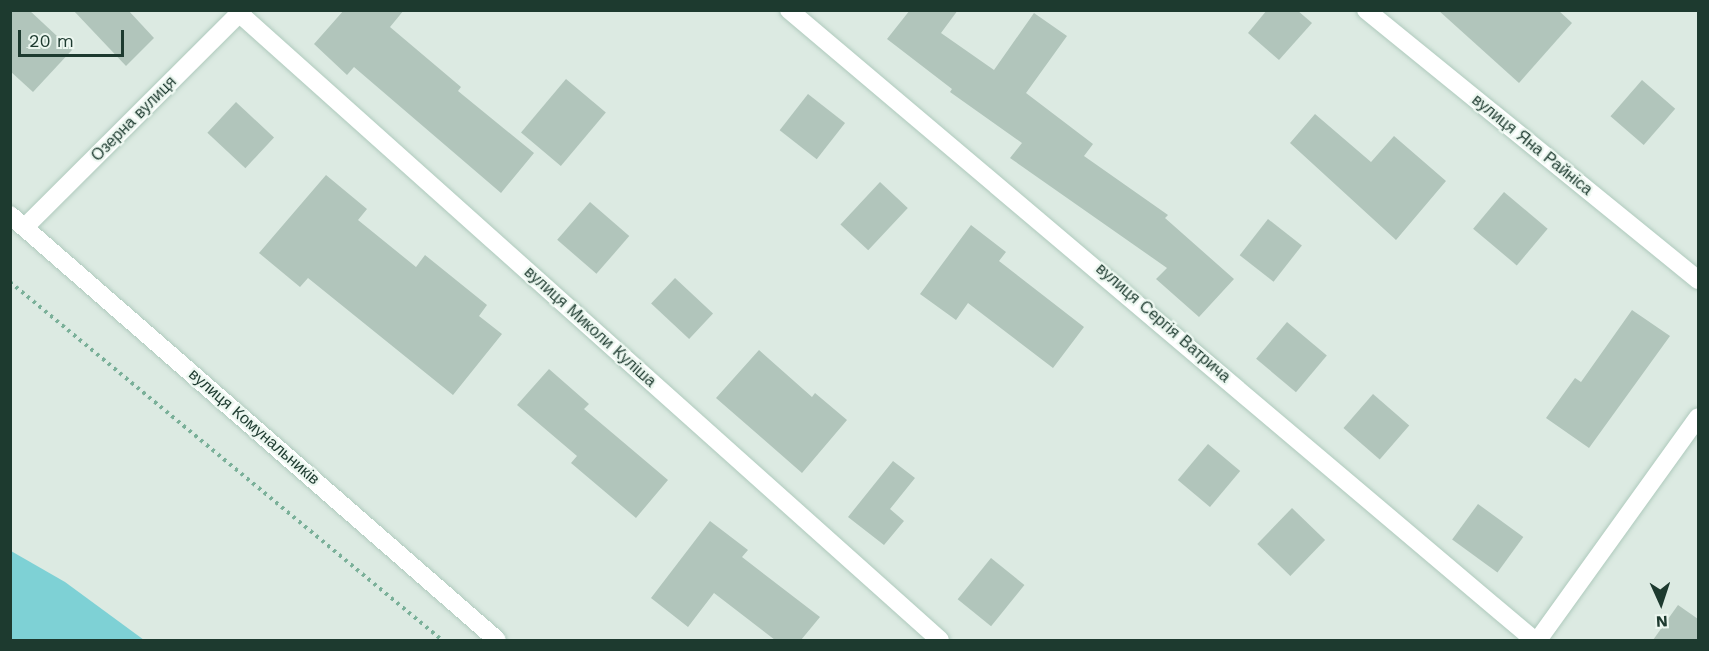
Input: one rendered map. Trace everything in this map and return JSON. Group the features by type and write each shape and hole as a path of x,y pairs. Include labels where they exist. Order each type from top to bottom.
{"street":[{"name":"вулиця Сергія Ватрича","path":"789,10 1536,640"},
{"name":"вулиця Яна Райніса","path":"1366,10 1698,280"},
{"name":"Озерна вулиця","path":"25,227 241,12"},
{"name":"вулиця Миколи Куліша","path":"241,12 940,640"},
{"name":"вулиця Комунальників","path":"10,215 496,640"},
{"path":"1536,640 1698,417"}],"path":[{"path":"10,282 442,640"}],"water":[{"path":"11,551 65,582 144,640 11,640"}],"building":[{"path":"10,10 29,10 72,50 33,92 10,71"},
{"path":"73,10 128,10 154,38 126,66"},
{"path":"344,10 404,10 390,27 461,87 458,91 534,153 501,193 354,67 347,75 314,44"},
{"path":"910,10 958,10 941,33 994,70 1034,13 1067,36 1026,93 1093,144 1084,156 1168,215 1165,218 1234,279 1199,317 1156,279 1167,268 1010,158 1022,143 950,92 952,89 887,39"},
{"path":"1267,10 1297,10 1312,23 1279,60 1248,33"},
{"path":"1438,10 1558,10 1572,23 1519,83"},
{"path":"566,79 606,112 561,166 521,133"},
{"path":"1642,80 1675,109 1644,145 1611,116"},
{"path":"808,94 845,123 817,159 780,130"},
{"path":"236,102 274,137 245,168 207,133"},
{"path":"1315,114 1371,162 1394,136 1446,181 1396,240 1290,143"},
{"path":"326,175 367,209 358,220 416,267 425,255 487,305 479,316 502,334 453,395 308,278 300,287 259,253"},
{"path":"880,182 908,208 868,250 840,224"},
{"path":"1504,192 1548,229 1517,265 1473,229"},
{"path":"590,202 629,236 596,274 557,240"},
{"path":"1268,219 1302,245 1274,282 1240,255"},
{"path":"971,225 1006,252 999,261 1084,327 1053,368 968,303 956,320 920,294"},
{"path":"675,278 713,313 689,339 651,304"},
{"path":"1632,310 1670,336 1589,448 1546,418 1575,378 1581,382"},
{"path":"1287,322 1327,355 1296,392 1256,359"},
{"path":"759,350 812,397 815,393 847,420 802,473 716,398"},
{"path":"549,369 589,404 584,409 668,480 636,518 571,463 577,456 517,405"},
{"path":"1373,394 1409,425 1380,459 1343,428"},
{"path":"1208,444 1240,471 1210,507 1178,480"},
{"path":"893,461 915,478 890,509 904,521 884,545 848,517"},
{"path":"1478,504 1523,537 1497,573 1452,540"},
{"path":"1292,508 1325,540 1290,576 1257,544"},
{"path":"710,521 748,550 742,557 820,617 801,640 775,640 714,593 688,627 651,598"},
{"path":"991,558 1024,585 991,626 958,599"},
{"path":"1678,605 1698,619 1698,640 1653,640"}]}
